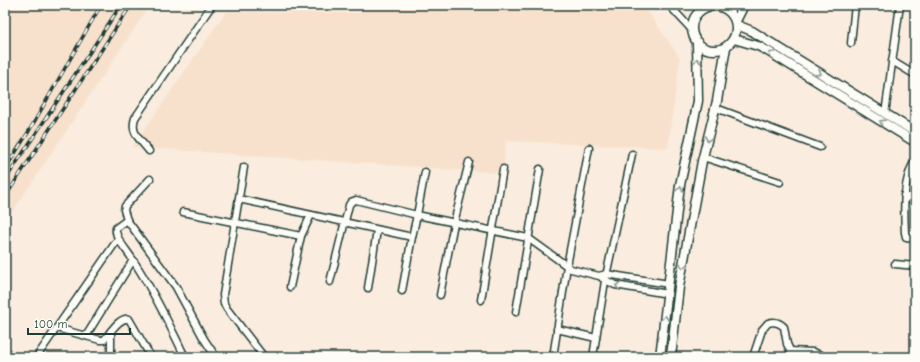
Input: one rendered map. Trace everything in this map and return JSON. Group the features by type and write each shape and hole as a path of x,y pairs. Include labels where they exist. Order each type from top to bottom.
{"street":[{"path":"149,151 133,131 133,123 135,118 212,5"},
{"path":"660,357 680,185 698,101 697,42 692,30 669,5"},
{"path":"736,23 744,5"},
{"path":"850,43 856,5"},
{"path":"885,114 900,5"},
{"path":"671,357 679,287 703,157 716,108 726,48 734,39 737,32 736,23 732,14 727,9 720,6 707,6 695,17 692,30"},
{"path":"736,23 752,31 870,109 915,142"},
{"path":"734,39 766,50 870,109 885,114 915,132"},
{"path":"697,42 703,48 710,50 726,48"},
{"path":"892,61 915,75"},
{"path":"716,108 820,147"},
{"path":"553,357 589,148"},
{"path":"593,357 605,278 632,154"},
{"path":"703,157 780,182"},
{"path":"915,160 909,173 904,195 906,237 915,238"},
{"path":"440,295 454,223 469,162"},
{"path":"244,167 223,296 224,304 264,357"},
{"path":"481,300 503,169"},
{"path":"516,312 540,169"},
{"path":"402,291 425,172"},
{"path":"150,179 125,206 124,210 127,220 176,287 216,357"},
{"path":"904,195 915,202"},
{"path":"239,199 412,237"},
{"path":"330,282 349,205 351,202 356,200 417,215 528,238 571,269 605,278 669,284"},
{"path":"183,212 301,236"},
{"path":"290,287 301,236 311,215"},
{"path":"127,220 116,228 115,231 118,239 133,260 163,311 185,357"},
{"path":"368,288 377,230"},
{"path":"38,357 118,239"},
{"path":"86,336 133,260"},
{"path":"895,264 915,266"},
{"path":"605,278 615,285 668,294"},
{"path":"57,328 104,340 121,321 125,318 129,319 151,357"},
{"path":"753,357 762,330 768,323 772,322 782,324 784,326 787,344 793,357"},
{"path":"557,329 596,338"},
{"path":"111,331 111,357"},
{"path":"790,351 813,352 825,357"}],"shaded area":[{"path":"5,5 150,5 5,223"},
{"path":"361,5 643,5 680,58 668,148 506,141 503,173 132,147 226,12 361,13"}],"railway":[{"path":"5,169 29,131 101,5"},
{"path":"5,180 121,5"},
{"path":"5,197 131,5"}]}
